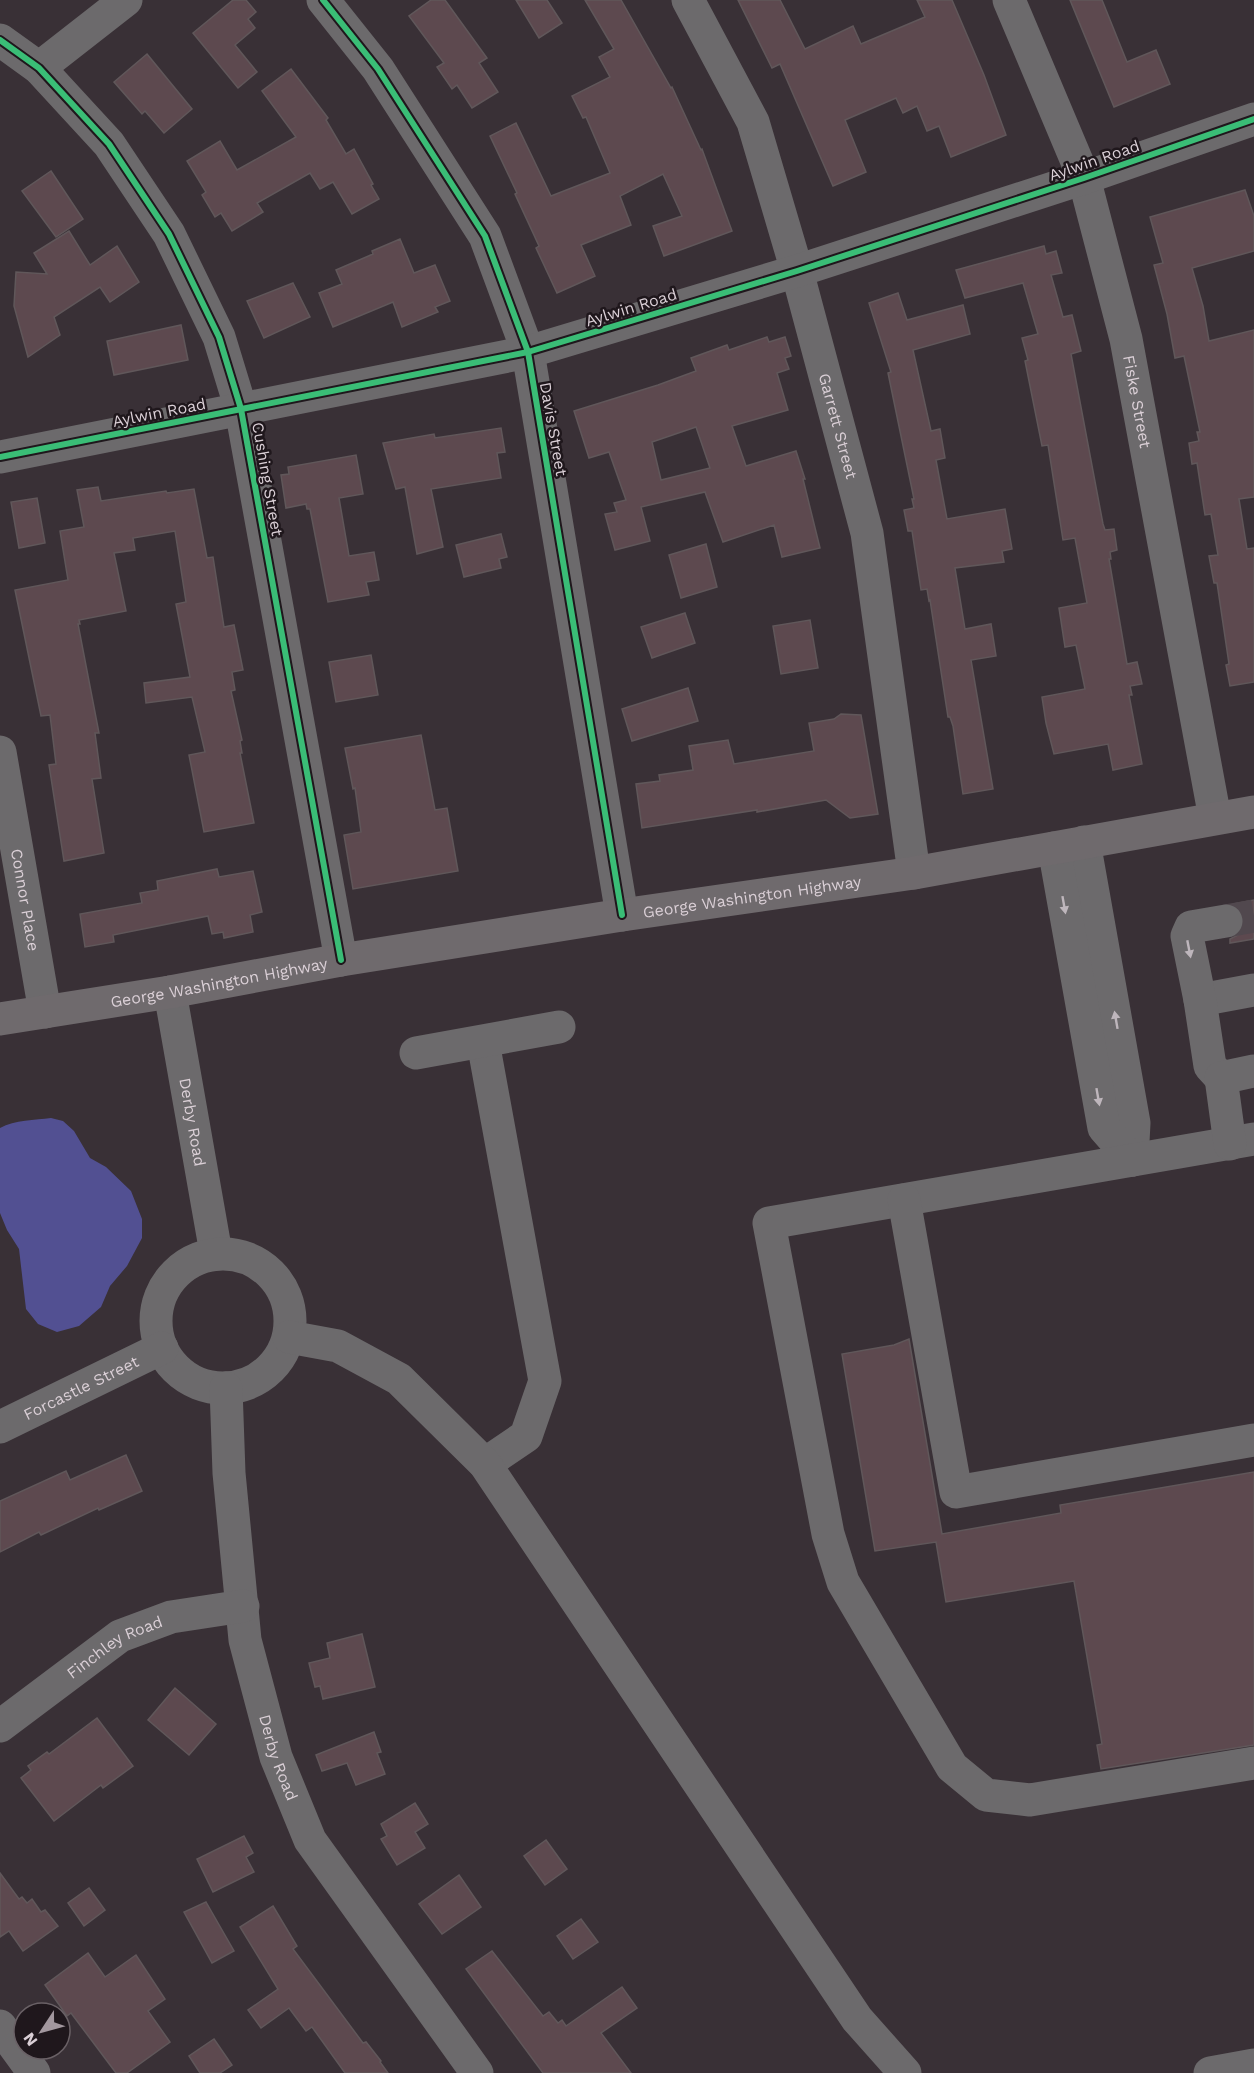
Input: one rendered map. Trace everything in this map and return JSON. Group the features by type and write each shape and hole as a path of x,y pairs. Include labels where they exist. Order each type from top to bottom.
{"main road":[{"name":"George Washington Highway","path":"0,1019 170,992 341,960 622,915 914,873 1254,812"}],"street":[{"path":"39,68 126,0"},
{"name":"Davis Street","path":"323,0 378,69 485,236 528,352 622,915"},
{"name":"Garrett Street","path":"688,0 753,122 797,271 867,533 914,873"},
{"name":"Fiske Street","path":"1009,0 1084,178 1126,339 1215,818"},
{"name":"Cushing Street","path":"0,40 39,68 109,144 169,234 219,337 241,409 341,960"},
{"name":"Aylwin Road","path":"0,457 528,352 797,271 1084,178 1254,119"},
{"name":"Connor Place","path":"0,752 45,1012"},
{"path":"1069,845 1104,1128 1132,1160"},
{"path":"1226,921 1191,927 1187,936 1210,1066 1221,1078 1242,1142 769,1223 828,1534 843,1582 951,1767 986,1795 1030,1800 1254,1763"},
{"path":"1200,1000 1254,990"},
{"name":"Derby Road","path":"170,992 216,1253"},
{"path":"416,1053 559,1027"},
{"path":"483,1042 545,1381 526,1436 484,1464"},
{"path":"1221,1078 1254,1071"},
{"path":"904,1200 956,1492 1254,1440"},
{"path":"216,1253 237,1254 257,1262 274,1276 286,1294 291,1316 289,1337 280,1358 266,1374 247,1384 226,1388 206,1386 188,1378 173,1365 162,1348 156,1328 157,1307 165,1287 178,1270 195,1259 216,1253"},
{"path":"289,1337 338,1346 399,1378 484,1464 857,2019 905,2073"},
{"name":"Forcastle Street","path":"0,1427 162,1348"},
{"name":"Derby Road","path":"226,1388 229,1473 245,1640 276,1757 310,1840 477,2073"},
{"name":"Finchley Road","path":"0,1726 120,1636 171,1617 243,1606"},
{"path":"0,2026 34,2073"},
{"path":"1210,2073 1254,2065"}],"shaded area":[{"path":"51,1118 63,1121 74,1131 90,1158 106,1167 131,1191 142,1219 142,1238 127,1266 110,1286 101,1307 79,1326 57,1332 38,1324 26,1309 19,1249 0,1213 0,1128 19,1122"}],"building":[{"path":"233,0 246,0 256,12 248,19 255,28 235,45 257,72 238,88 193,33"},
{"path":"431,0 445,0 487,58 479,63 498,92 472,108 457,85 452,89 437,67 444,63 409,16"},
{"path":"516,0 547,0 562,23 539,38"},
{"path":"585,0 621,0 672,87 702,149 732,231 664,256 653,226 682,216 663,174 620,196 631,225 581,245 595,276 557,293 536,248 539,246 515,194 517,193 490,136 516,123 551,196 610,173 586,117 583,118 572,96 610,77 599,57 614,49"},
{"path":"738,0 780,0 805,49 853,26 861,44 925,17 917,0 952,0 984,75 1006,135 951,157 939,126 927,131 917,106 903,113 896,98 845,120 866,172 833,186 780,64 772,68"},
{"path":"1070,0 1102,0 1127,62 1156,50 1170,84 1114,107"},
{"path":"147,54 192,109 164,133 145,111 142,114 114,82"},
{"path":"291,69 328,118 326,120 346,154 354,149 379,199 352,214 333,182 320,189 310,173 257,203 263,212 232,231 221,213 215,217 202,195 206,192 187,161 220,141 237,170 296,137 262,91"},
{"path":"51,171 83,219 56,237 22,191"},
{"path":"1245,190 1254,216 1254,251 1192,268 1203,306 1209,341 1254,330 1254,497 1239,499 1247,549 1254,548 1254,682 1230,686 1217,583 1214,583 1209,556 1218,555 1211,514 1205,515 1197,463 1192,464 1189,443 1199,441 1197,432 1200,432 1184,356 1175,358 1167,314 1154,265 1163,263 1150,217"},
{"path":"69,231 90,265 117,246 139,282 110,302 100,287 54,317 60,335 28,357 14,306 16,272 47,274 34,253"},
{"path":"400,239 414,273 435,265 450,301 435,307 438,312 402,327 393,302 333,327 319,293 342,284 336,270"},
{"path":"1044,246 1046,254 1056,251 1062,273 1051,275 1063,317 1072,315 1081,351 1071,354 1103,524 1105,530 1114,529 1117,550 1110,552 1111,559 1109,559 1127,664 1137,662 1142,684 1130,686 1132,695 1129,695 1142,764 1113,770 1108,744 1054,754 1046,723 1042,697 1085,689 1076,645 1065,647 1059,608 1087,603 1075,538 1063,540 1048,445 1042,446 1025,361 1028,360 1022,338 1038,334 1023,283 965,298 956,270"},
{"path":"293,283 310,317 264,338 247,301"},
{"path":"898,293 907,320 963,305 970,334 913,350 931,431 940,429 945,458 936,460 947,519 1005,509 1012,549 1002,551 1004,562 955,568 965,629 991,624 996,656 971,660 993,789 963,794 953,726 948,717 930,600 927,589 921,590 912,531 908,531 904,510 914,508 912,499 914,499 888,373 891,372 869,303"},
{"path":"181,325 188,360 114,375 107,341"},
{"path":"767,337 769,342 785,337 791,356 785,358 789,369 777,373 788,410 732,426 746,466 796,451 805,479 803,479 820,548 782,557 774,525 723,542 705,492 641,507 650,541 615,550 605,514 617,512 614,503 626,500 609,452 589,458 574,411 696,371 691,358 727,345 729,350","holes":["696,427 710,468 661,480 652,442"]},
{"path":"501,428 505,452 497,453 501,478 431,489 443,547 417,554 405,487 396,489 383,443 434,434 435,438"},
{"path":"356,455 363,494 339,498 349,556 374,552 379,580 366,582 369,595 328,602 310,509 307,509 306,504 286,508 281,475 289,474 288,467"},
{"path":"98,487 101,501 194,489 207,558 213,557 224,627 234,625 243,670 232,672 235,690 231,691 242,740 240,741 242,753 240,753 254,823 204,832 189,755 205,752 192,697 146,703 144,683 190,677 176,604 186,602 175,531 133,538 135,550 114,553 126,611 79,620 80,624 78,624 99,733 95,733 101,778 92,779 104,853 64,861 49,765 56,764 50,715 41,716 15,590 68,580 60,531 84,527 77,490"},
{"path":"37,498 45,543 19,548 11,502"},
{"path":"501,534 507,557 499,559 501,568 464,577 456,545"},
{"path":"706,544 717,587 681,598 669,555"},
{"path":"685,613 695,643 652,658 641,627"},
{"path":"810,620 818,668 781,674 773,626"},
{"path":"371,655 378,695 336,702 329,662"},
{"path":"688,688 698,721 632,741 622,709"},
{"path":"841,714 861,715 878,814 850,818 826,800 642,828 636,784 660,781 659,775 693,770 689,746 728,740 734,764 814,751 809,723 834,719"},
{"path":"421,735 435,810 447,808 458,871 353,889 344,835 361,832 355,788 353,789 345,748"},
{"path":"217,869 219,877 253,871 262,912 250,915 253,932 224,938 223,932 212,934 208,916 113,935 114,942 85,947 80,914 142,903 140,893 158,890 157,881"},
{"path":"1254,900 1254,939 1230,943 1230,939 1238,935 1243,928 1245,918 1234,904"},
{"path":"909,1339 942,1534 1061,1513 1060,1505 1254,1472 1254,1745 1101,1769 1097,1745 1102,1744 1074,1581 946,1602 936,1542 875,1551 842,1354 894,1345"},
{"path":"126,1455 142,1491 99,1510 98,1508 41,1535 39,1532 0,1552 0,1501 66,1471 70,1480"},
{"path":"362,1634 375,1687 323,1699 320,1686 315,1687 309,1663 330,1658 327,1643"},
{"path":"175,1688 216,1724 189,1755 148,1720"},
{"path":"97,1718 133,1766 103,1788 101,1785 54,1821 21,1778 31,1770 28,1766 47,1752 49,1754"},
{"path":"374,1732 381,1752 377,1753 385,1774 356,1785 347,1763 322,1771 316,1755"},
{"path":"415,1803 428,1824 415,1832 425,1848 397,1865 381,1839 387,1836 381,1824"},
{"path":"244,1836 253,1853 246,1857 254,1872 213,1892 197,1859"},
{"path":"546,1840 567,1869 545,1885 524,1856"},
{"path":"0,1873 19,1899 22,1897 27,1903 32,1899 41,1912 45,1910 58,1926 23,1951 9,1931 0,1937"},
{"path":"459,1875 481,1907 442,1934 419,1904"},
{"path":"89,1888 105,1910 84,1926 68,1903"},
{"path":"206,1902 234,1951 212,1963 184,1912"},
{"path":"273,1906 297,1946 293,1949 388,2073 345,2073 312,2027 306,2031 289,2008 261,2028 248,2010 278,1989 240,1927"},
{"path":"581,1919 598,1942 573,1959 557,1936"},
{"path":"492,1951 543,2016 549,2012 558,2023 562,2020 566,2026 622,1987 637,2008 601,2033 631,2073 543,2073 466,1969"},
{"path":"88,1953 105,1977 136,1955 165,1999 148,2011 170,2042 127,2073 116,2073 72,2014 72,2001 56,2001 45,1985"},
{"path":"214,2039 232,2065 220,2073 200,2073 189,2056"}],"tunnel":[{"path":"1226,921 1254,916"}],"cycle path":[{"path":"323,0 378,69 485,236 528,352 622,915"},
{"path":"0,40 39,68 109,144 169,234 219,337 241,409 341,960"},
{"path":"0,457 528,352 797,271 1084,178 1254,119"}]}
